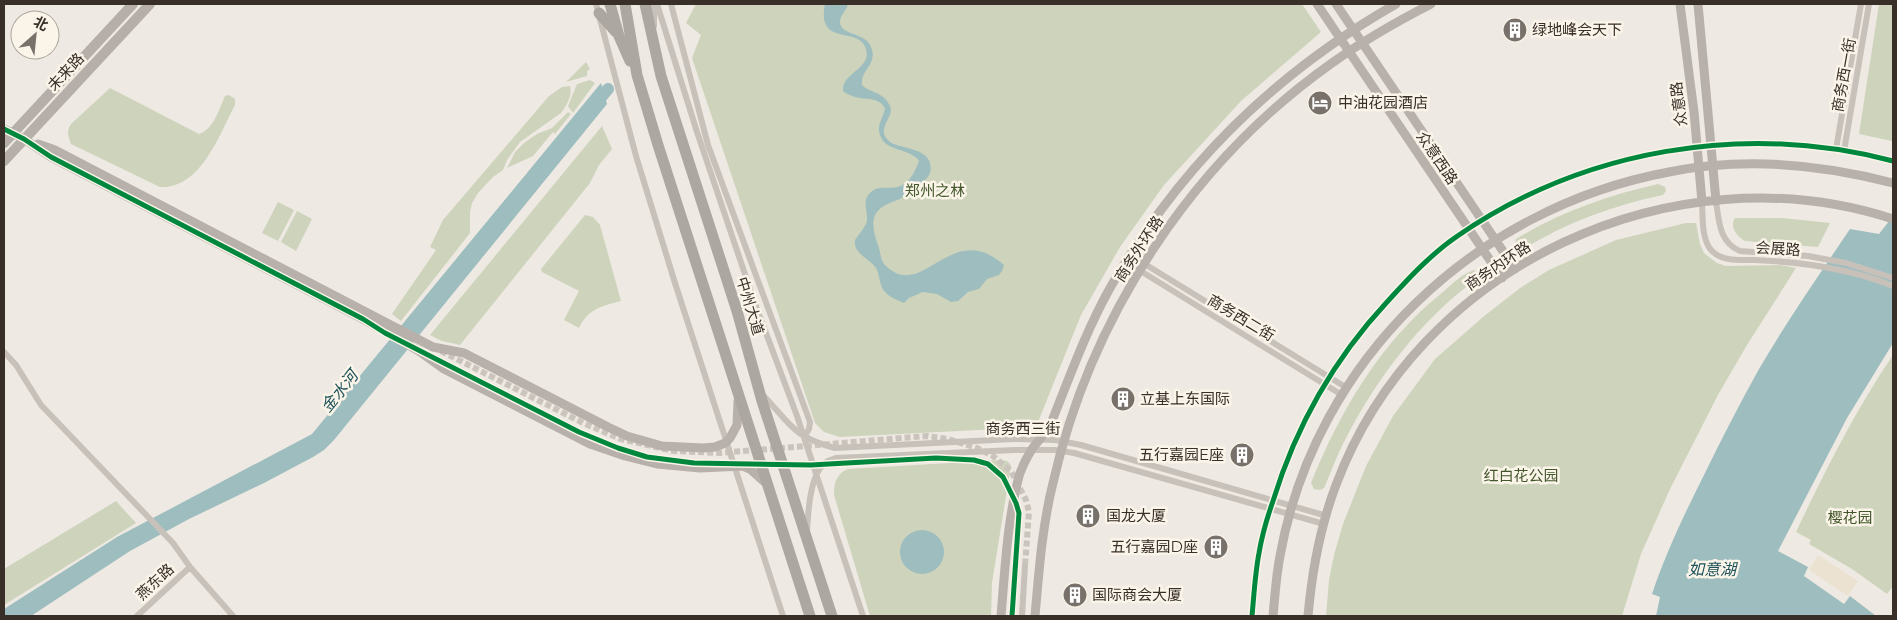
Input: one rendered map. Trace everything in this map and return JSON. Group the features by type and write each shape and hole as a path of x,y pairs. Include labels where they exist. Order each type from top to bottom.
{"highway":[{"path":"610,4 619,36 636,76 769,486 809,616"},
{"path":"625,4 636,76"},
{"name":"中州大道","path":"644,4 661,76 737,311 760,392 832,616"},
{"path":"597,8 619,36"}],"main road":[{"name":"未来路","path":"4,143 8,131 133,4"},
{"name":"未来路","path":"4,161 150,4"}],"street":[{"path":"654,47 656,4"},
{"path":"656,4 754,301 804,437 862,616"},
{"path":"671,4 708,145 810,422 809,429 804,437"},
{"name":"众意西路","path":"1317,4 1502,278"},
{"name":"众意西路","path":"1336,4 1515,269"},
{"name":"商务外环路","path":"1001,616 1007,550 1014,499 1020,474 1032,450 1050,426 1076,358 1110,289 1128,259 1161,210 1221,138 1260,100 1302,65 1340,38 1396,4"},
{"name":"商务外环路","path":"1035,616 1044,529 1053,481 1065,441 1082,386 1091,365 1124,297 1142,267 1182,208 1233,149 1271,112 1312,78 1362,43 1430,4"},
{"name":"众意路","path":"1680,4 1694,112 1702,202"},
{"name":"众意路","path":"1698,4 1716,201"},
{"name":"商务西一街","path":"1836,149 1861,4"},
{"name":"商务西一街","path":"1844,150 1869,4"},
{"path":"597,8 636,156 725,443 783,616"},
{"path":"8,131 55,150 433,347 464,353 635,439 662,446 682,448 715,447 725,443 737,425 739,393"},
{"path":"24,139 51,157 363,319 419,351 444,369 590,444 657,464 700,468 743,466 750,469 769,486"},
{"path":"1252,616 1259,551 1270,509 1284,465 1309,410 1354,340 1404,282 1433,255 1469,229 1548,187 1591,170 1645,155 1697,146 1778,143 1844,150 1893,161"},
{"name":"商务内环路","path":"1273,616 1280,555 1303,472 1344,391 1371,353 1404,314 1437,282 1482,249 1541,214 1598,190 1650,175 1699,167 1750,164 1795,165 1826,169 1893,183"},
{"name":"商务内环路","path":"1308,616 1314,562 1336,485 1359,436 1389,387 1416,353 1471,300 1515,269 1557,245 1610,223 1658,209 1702,202 1751,199 1793,200 1856,209 1893,219"},
{"name":"会展路","path":"1716,201 1720,230 1733,248 1748,252 1787,254 1846,263 1893,278"},
{"name":"会展路","path":"1702,202 1708,244 1712,250 1722,257 1736,260 1787,261 1844,270 1893,286"},
{"name":"商务西二街","path":"1128,259 1329,377 1344,391"},
{"name":"商务西二街","path":"1142,267 1324,384 1344,391"},
{"path":"4,352 16,365 41,405 174,543 190,567 233,616"},
{"name":"商务西三街","path":"760,392 792,429 818,444 835,448 1040,440 1065,441 1273,500 1292,510 1326,520"},
{"name":"商务西三街","path":"807,539 810,502 817,476 826,462 836,458 1032,450 1062,451 1270,509 1292,510"},
{"path":"1012,616 1015,566"},
{"path":"1022,616 1025,566"},
{"name":"燕东路","path":"138,616 190,567"}],"green space":[{"name":"郑州之林","path":"696,4 1302,4 1321,32 1241,101 1164,185 1120,247 1081,315 1036,427 840,437 824,432 815,423 692,58 701,35 686,23"},
{"path":"1879,4 1893,4 1892,141 1859,134"},
{"path":"586,62 590,69 587,71 587,76 566,82"},
{"path":"590,80 595,83 573,113 568,106 577,84"},
{"path":"570,86 570,97 561,113 520,142 507,160 503,170 493,177 478,193 472,203 470,212 470,233 401,321 392,314 436,250 430,247 443,220 549,96 562,87"},
{"path":"110,88 199,134 209,128 225,96 229,95 235,99 235,105 215,145 198,170 187,179 174,185 160,187 71,144 68,129 71,124"},
{"path":"568,112 571,114 555,134 553,132 533,156 507,168 515,152 524,143 537,134 552,128"},
{"path":"602,126 612,149 599,165 590,183 460,345 442,341 430,335"},
{"path":"1658,184 1665,187 1666,191 1663,195 1626,204 1591,216 1556,231 1523,249 1518,249 1515,246 1516,239 1567,213 1621,193"},
{"path":"278,202 294,210 278,241 262,233"},
{"path":"297,211 312,219 296,251 281,242"},
{"path":"585,215 593,217 600,225 621,301 591,312 579,328 564,320 579,291 542,272 541,269"},
{"path":"1735,218 1782,218 1830,223 1818,247 1745,241 1739,237 1733,228"},
{"name":"红白花公园","path":"1686,223 1696,223 1700,244 1704,253 1717,263 1726,266 1780,265 1796,268 1719,393 1670,489 1641,554 1622,616 1326,616 1329,580 1334,555 1343,524 1366,466 1393,416 1435,359 1520,288 1549,270 1616,240"},
{"path":"1474,270 1479,273 1478,278 1437,312 1385,373 1338,453 1324,488 1320,490 1314,489 1311,483 1335,430 1349,404 1382,355 1400,332 1421,311 1457,279"},
{"name":"樱花园","path":"1893,355 1893,586 1887,594 1852,569 1809,544 1811,540 1796,532 1841,442"},
{"path":"1007,461 1011,465 992,583 991,616 870,616 834,495 838,476 848,469"},
{"path":"116,501 136,523 4,605 4,569"}],"shaded area":[{"path":"1818,555 1858,581 1848,596 1809,570"}],"water":[{"path":"825,4 848,4 840,19 841,26 848,32 863,38 870,45 873,57 862,79 862,85 883,97 889,104 891,109 885,127 885,136 894,144 922,153 930,164 929,175 915,191 886,205 879,210 874,218 874,229 884,264 900,274 913,274 953,254 968,250 985,253 1004,265 999,275 987,279 979,289 968,292 958,301 951,302 937,294 923,292 909,298 904,303 893,298 882,288 873,264 856,249 855,240 867,220 866,201 869,194 880,188 900,186 913,174 919,161 915,157 885,143 881,138 879,128 885,108 881,103 872,99 855,97 843,91 847,79 865,61 867,56 866,49 862,42 832,31 827,26 824,18"},
{"path":"601,83 607,104 324,450 264,483 189,519 130,551 31,616 4,616 4,609 117,537 312,434"},
{"name":"如意湖","path":"1893,216 1893,343 1847,418 1778,551 1808,567 1804,576 1844,604 1850,596 1876,616 1656,616 1660,597 1652,594 1657,578 1690,503 1759,369 1850,229 1879,234"},
{"path":"918,530 926,530 938,536 944,552 938,568 926,574 918,574 906,568 900,556 900,548 906,536"}],"waterway":[{"name":"金水河","path":"593,107 608,89"}],"tunnel":[{"path":"441,351 583,423 621,439 673,451 720,453 927,436 948,439 977,448 993,456 1011,471 1026,500 1029,512 1025,566"},
{"path":"434,358 553,419 605,443 641,455 679,462"},
{"path":"744,464 811,465 936,458 960,458 981,461 1003,477 1016,503 1019,513 1015,566"},
{"path":"689,463 714,464"}],"cycle path":[{"path":"4,129 24,139 51,157 363,319 385,333 579,432 618,448 647,457 694,463 811,465 936,458 974,460 988,464 1003,477 1019,513 1012,616"},
{"path":"1252,616 1258,561 1267,520 1282,473 1305,420 1334,370 1368,324 1420,268 1456,237 1505,207 1557,183 1611,164 1666,151 1723,145 1780,144 1837,149 1893,161"}],"place":[{"name":"绿地峰会天下","path":"1515,30"},
{"name":"中油花园酒店","path":"1320,103"},
{"name":"立基上东国际","path":"1123,399"},
{"name":"五行嘉园E座","path":"1242,455"},
{"name":"国龙大厦","path":"1088,516"},
{"name":"五行嘉园D座","path":"1216,547"},
{"name":"国际商会大厦","path":"1075,595"}]}
